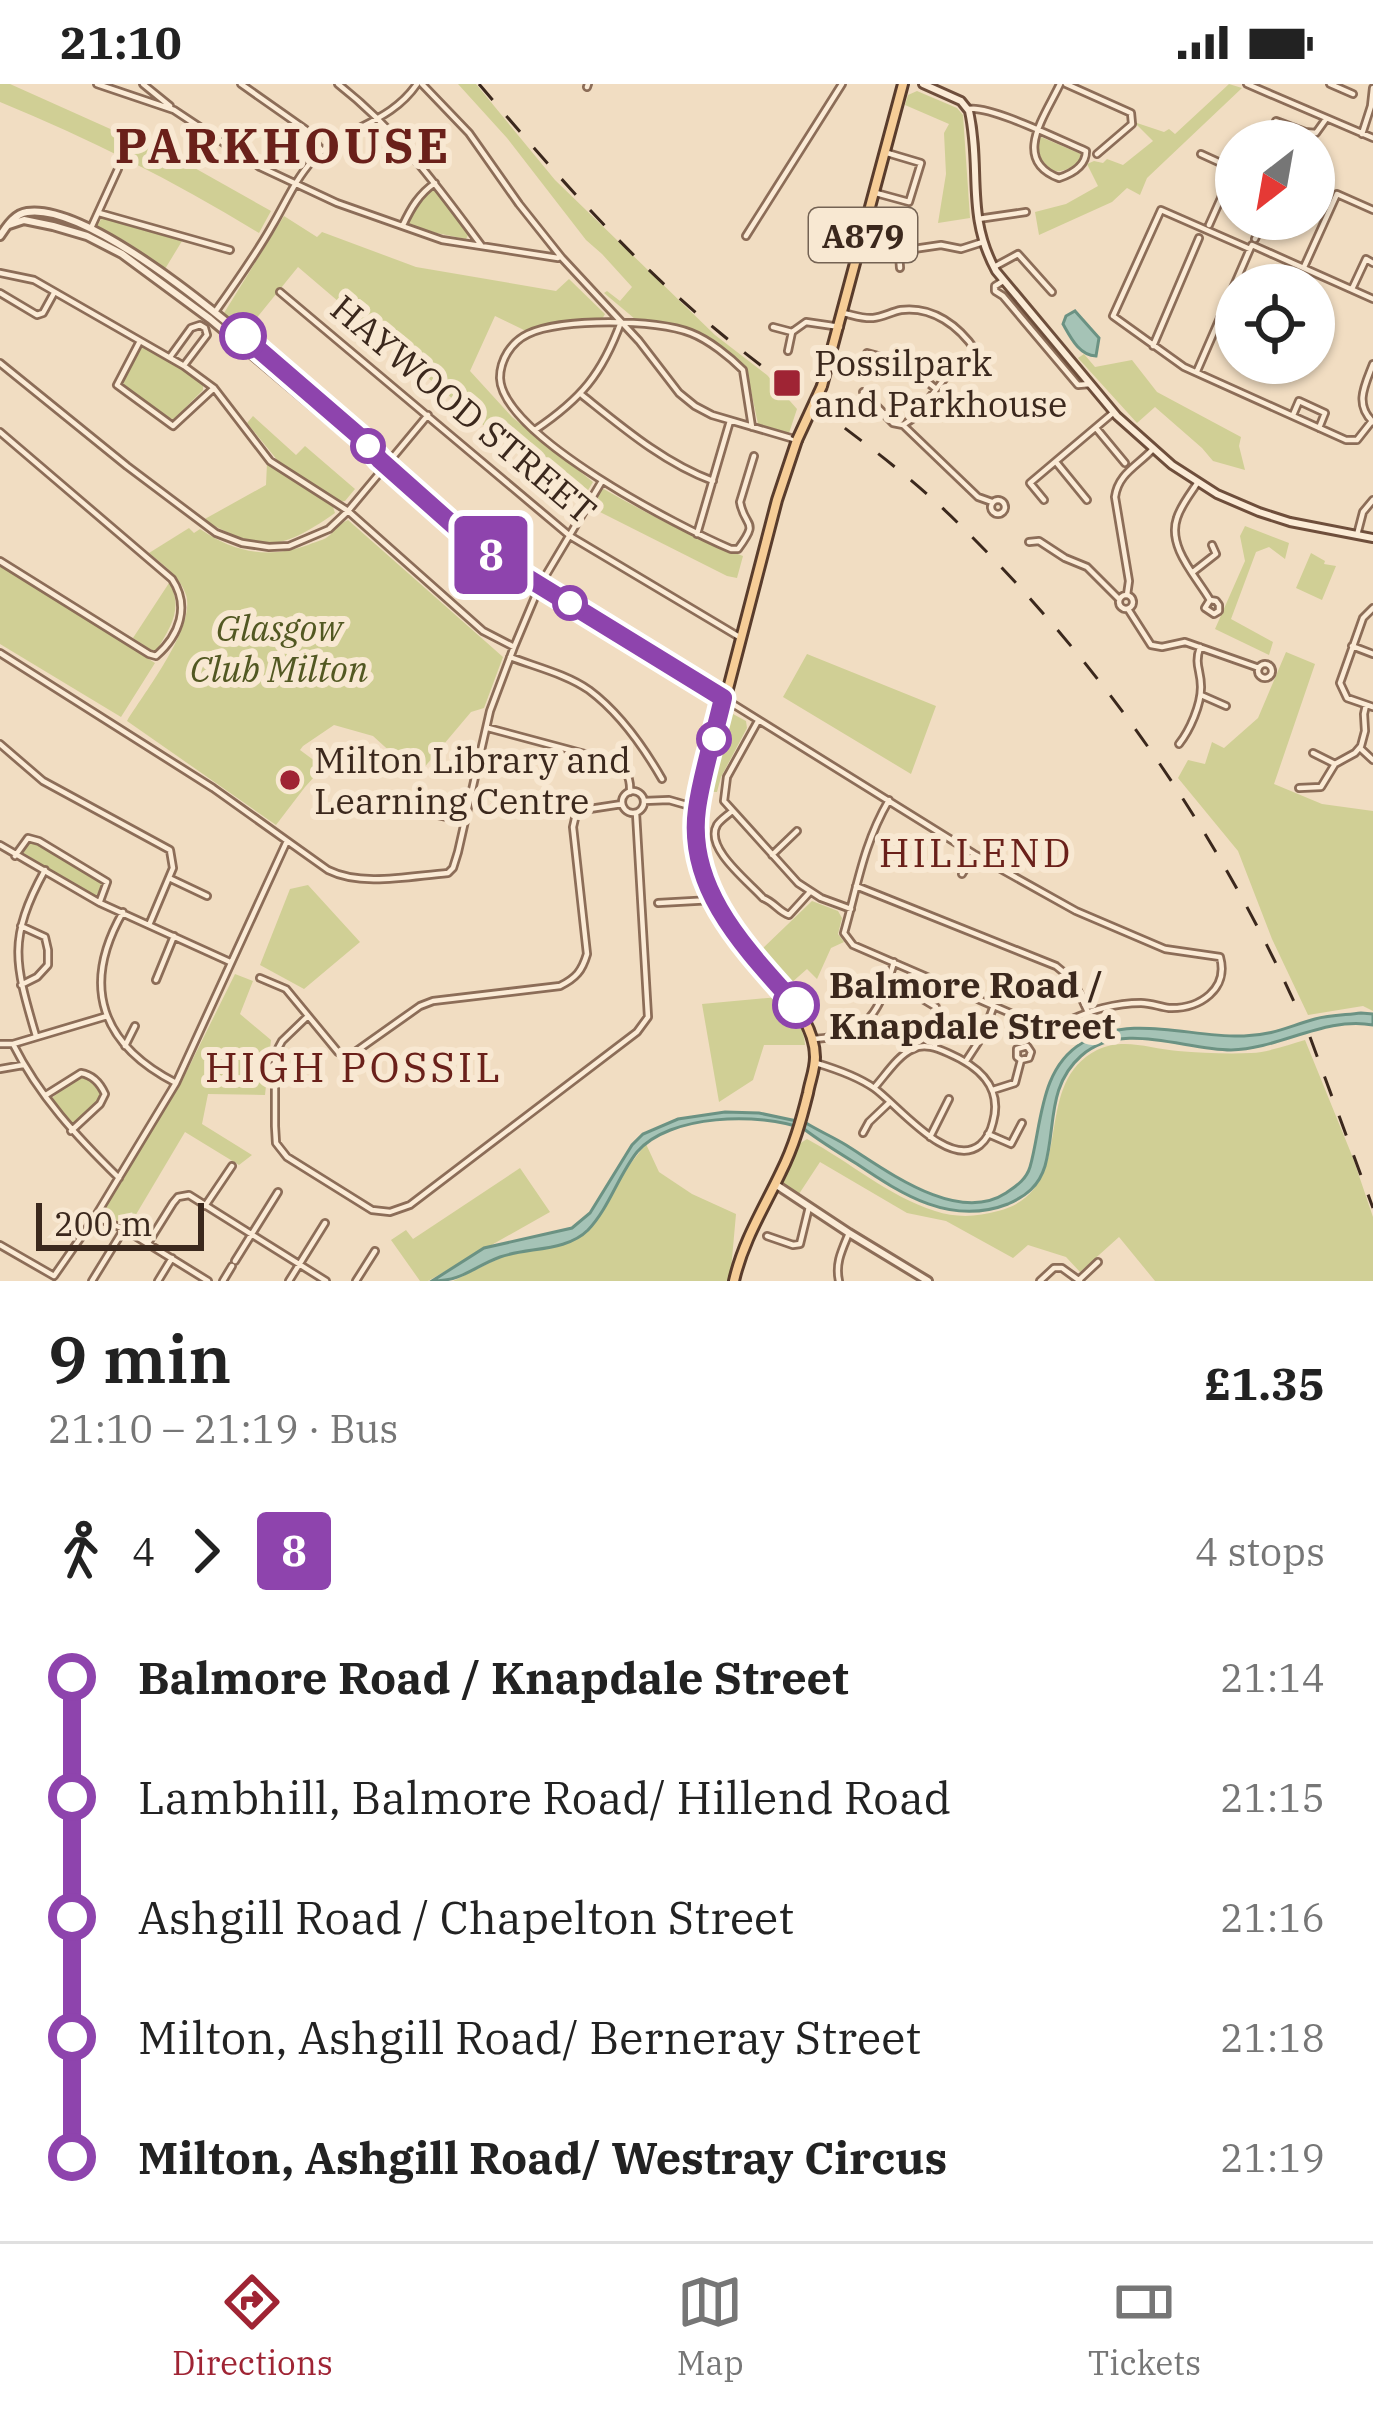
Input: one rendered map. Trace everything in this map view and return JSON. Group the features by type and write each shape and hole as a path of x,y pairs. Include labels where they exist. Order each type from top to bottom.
{"main road":[{"name":"A879","path":"734,1281 746,1240 800,1127 816,1063 814,1040 796,1005 712,900 698,855 697,808 784,473 822,386 903,84"}],"street":[{"path":"97,84 174,110"},
{"path":"143,84 237,153 338,203 442,240 562,258"},
{"path":"241,84 305,129 322,151"},
{"path":"338,84 380,120 483,248"},
{"path":"212,316 265,239 296,182 322,151 380,120 420,84 469,134 562,258 687,400 730,421 797,440"},
{"path":"746,236 842,84"},
{"path":"922,84 969,109 977,220 994,267 1114,412 1152,450 1236,503 1275,517 1373,538"},
{"path":"969,109 982,108 1037,131 1086,152 1073,173 1059,178 1036,165 1033,151 1037,131 1063,84 1131,113 1132,124 1097,154"},
{"path":"1247,84 1373,138"},
{"path":"1330,84 1353,94"},
{"path":"1362,134 1373,88"},
{"path":"874,193 909,202 921,163 884,152"},
{"path":"1201,154 1215,160"},
{"path":"91,228 118,169"},
{"path":"402,227 410,208 435,183"},
{"path":"1305,264 1337,194 1373,210"},
{"path":"1250,249 1162,210 1113,316 1196,373 1352,442 1372,422 1361,400 1373,364"},
{"path":"0,236 18,215 35,212 91,228 133,252 479,548 890,800 974,854 1093,919 1165,949 1220,957 1222,975 1216,988 1202,1002 1169,1008 1142,1003 1106,1007 1054,1027 1040,1026 853,945 844,933 871,831 890,800"},
{"path":"977,220 1026,212"},
{"path":"99,213 230,250"},
{"path":"1209,226 1215,213"},
{"path":"9,225 24,220 86,236 122,254 212,316"},
{"path":"898,238 900,268"},
{"path":"1153,346 1199,238"},
{"path":"900,251 941,245 959,249 983,242"},
{"path":"1196,373 1252,244 1297,264"},
{"path":"994,267 1018,254 1052,292"},
{"path":"1352,289 1366,259 1373,262"},
{"path":"0,273 34,280 184,366 214,388 270,460 348,511 482,631 514,647"},
{"path":"1335,281 1373,298"},
{"path":"0,293 37,315 55,291"},
{"name":"HAYWOOD STREET","path":"280,292 570,536 741,638"},
{"path":"843,313 867,319 899,310 921,310 949,321 976,351 951,370 916,417 903,425"},
{"path":"535,430 582,395 602,366 622,322"},
{"path":"752,427 745,376 736,363 693,333 622,322 547,328 525,335 511,347 501,370 502,388 514,412 600,483 735,550 750,530 740,502 754,455"},
{"path":"788,351 792,332 806,322 839,327"},
{"path":"170,357 191,328 202,326 207,331 205,339 184,366"},
{"path":"773,327 792,332"},
{"path":"140,340 117,385 173,426 214,388"},
{"path":"879,355 882,345"},
{"path":"867,353 904,363 935,388"},
{"path":"0,363 216,533 268,547 289,546 329,529 428,415"},
{"path":"863,392 978,497 992,502"},
{"path":"582,395 631,434 713,481"},
{"path":"1292,416 1299,401 1325,413 1319,428"},
{"path":"1044,500 1030,483 1114,412"},
{"path":"698,534 730,421"},
{"path":"1096,428 1125,463"},
{"path":"0,432 177,584 183,609 178,627 163,652 149,654 0,561"},
{"path":"1128,610 1133,602 1127,595 1116,485 1152,450"},
{"path":"1056,462 1087,500"},
{"path":"1198,482 1177,518 1175,534 1179,550 1210,600"},
{"path":"0,652 341,877 448,873 510,657 540,585 600,483"},
{"path":"1357,535 1363,512 1373,500"},
{"path":"1039,541 1043,532"},
{"path":"1029,542 1039,541 1088,567 1119,599 1121,608 1128,610 1151,645 1185,642 1259,668"},
{"path":"1212,545 1225,558"},
{"path":"1193,572 1216,554"},
{"path":"1119,599 1127,595"},
{"path":"1320,788 1335,764 1360,748 1365,734 1364,714 1370,706 1347,698 1340,681 1363,618 1373,608"},
{"path":"1178,744 1202,695 1196,665 1200,646"},
{"path":"1352,646 1373,654"},
{"path":"510,657 588,690 612,711 662,778"},
{"path":"1202,695 1226,706"},
{"path":"758,721 727,777 724,801 798,884 851,909"},
{"path":"486,728 610,761 624,768 631,780 630,792"},
{"path":"0,744 44,781 170,850 174,859 169,878 149,925"},
{"path":"1360,748 1373,760"},
{"path":"1313,753 1335,764"},
{"path":"1299,788 1320,788"},
{"path":"1320,788 1323,796"},
{"path":"630,792 641,794 644,801 636,813 626,811 622,804 630,792"},
{"path":"644,801 669,800 697,808"},
{"path":"260,978 286,989 347,1058 433,1001 560,986 573,980 587,954 573,826 576,814 622,804"},
{"path":"403,807 465,821"},
{"path":"732,811 716,826 719,852 764,898 789,915 810,891"},
{"path":"308,1016 275,1054 276,1143 287,1157 372,1210 390,1212 410,1204 637,1032 648,1017 636,813"},
{"path":"772,855 797,831"},
{"path":"15,856 28,838 39,841 107,882 100,903"},
{"path":"0,1245 55,1276 176,1083 287,841"},
{"path":"0,845 100,903 232,963"},
{"path":"962,874 974,854"},
{"path":"36,1036 17,958 22,915 44,870"},
{"path":"169,878 207,896"},
{"path":"856,886 1056,966 1073,980 1088,1012"},
{"path":"658,903 712,900"},
{"path":"122,912 101,972 107,1016 125,1046 176,1083"},
{"path":"21,926 45,937 49,950 48,965 21,985"},
{"path":"156,980 174,936"},
{"path":"814,1040 838,1038 862,1027 884,994 895,962"},
{"path":"921,998 936,1006 934,1047"},
{"path":"966,1061 994,1007"},
{"path":"0,1043 13,1044 107,1016"},
{"path":"125,1046 135,1026"},
{"path":"13,1044 44,1096 119,1178"},
{"path":"816,1063 874,1088 930,1137 953,1150 968,1151 980,1145 996,1108 993,1090 979,1070 934,1047 912,1049 874,1088"},
{"path":"993,1090 1015,1082 1021,1060"},
{"path":"0,1069 23,1065"},
{"path":"44,1096 81,1073 101,1084 105,1094 100,1103 71,1130"},
{"path":"930,1137 949,1099"},
{"path":"863,1133 890,1102"},
{"path":"988,1134 1011,1144 1022,1124"},
{"path":"205,1206 232,1166"},
{"path":"775,1184 928,1281"},
{"path":"223,1281 278,1192"},
{"path":"148,1244 178,1197 188,1195 326,1281"},
{"path":"767,1236 800,1244 809,1207"},
{"path":"95,1217 124,1229 208,1281"},
{"path":"289,1281 325,1223"},
{"path":"92,1281 124,1229"},
{"path":"839,1281 839,1254 849,1233"},
{"path":"356,1281 375,1251"},
{"path":"158,1281 172,1258"},
{"path":"1040,1281 1054,1268 1079,1280 1098,1262"}],"green space":[{"path":"0,84 10,84 184,162 271,211 259,233 132,162 0,102"},
{"path":"458,84 476,84 555,180 715,335 767,375 797,409 789,433 758,424 746,367 697,331 635,319 604,293 620,301 632,287 586,240 507,138"},
{"path":"1229,84 1242,88 1147,178 1140,195 1127,188 1112,202 1039,235 1035,212 1066,204 1098,186 1087,164 1107,159 1123,165 1153,141 1134,122 1175,134"},
{"path":"917,91 963,115 970,218 938,223 946,174 944,133 949,124 905,105 908,95"},
{"path":"1041,137 1081,154 1082,159 1064,170 1048,169 1039,158"},
{"path":"433,186 469,233 466,239 406,224 411,210"},
{"path":"284,216 317,237 322,232 416,267 556,291 569,279 605,314 601,321 545,324 526,331 495,316 470,371 512,417 593,482 581,502 555,486 298,267 246,331 224,313"},
{"path":"102,218 182,241 165,269 97,226"},
{"path":"143,345 203,383 203,390 174,419 124,386 122,378"},
{"path":"1084,354 1095,367 1132,360 1157,392 1241,437 1245,470 1213,461 1155,407 1137,423 1078,358"},
{"path":"253,416 296,455 305,446 355,489 339,502 278,461 247,423"},
{"path":"267,463 333,507 335,513 299,535 270,543 241,538 203,520 266,485"},
{"path":"602,488 743,556 737,578 592,508"},
{"name":"Glasgow Club Milton","path":"348,520 503,657 484,708 471,712 417,776 373,736 334,725 303,746 300,750 323,767 276,825 127,721 176,642 187,608 180,582 149,553 189,528 239,548 279,552 325,539"},
{"path":"1245,526 1289,543 1285,559 1269,547 1256,552 1231,619 1273,642 1269,655 1215,629 1245,561 1240,536"},
{"path":"1311,553 1324,564 1336,566 1322,600 1296,588"},
{"path":"0,565 155,663 121,717 0,644"},
{"path":"169,583 174,618 157,650 151,650 133,638"},
{"path":"1286,652 1315,664 1274,784 1322,804 1373,811 1373,1011 1363,1006 1308,1015 1238,851 1178,778 1188,760 1205,764 1212,742 1224,748 1258,718"},
{"path":"807,654 936,706 911,774 783,697"},
{"path":"733,714 746,721 747,728 717,792 710,792 728,717"},
{"path":"34,841 100,880 96,896 23,853"},
{"path":"308,885 360,942 304,989 260,965 290,889"},
{"path":"812,901 838,911 842,918 838,934 844,942 831,948 817,979 807,969 790,984 761,950"},
{"path":"235,974 253,981 240,1014 271,1040 265,1095 208,1094 202,1124 252,1155 239,1165 185,1132 128,1228 99,1208 170,1087 178,1089"},
{"path":"779,997 799,1025 805,1045 764,1045 753,1080 719,1102 702,1004"},
{"path":"1305,1040 1373,1217 1373,1281 1155,1281 1119,1237 1080,1272 1066,1257 1028,1245 1013,1258 946,1221 907,1213 820,1162 797,1197 778,1184 799,1144 807,1139 918,1205 959,1216 998,1211 1024,1199 1039,1182 1064,1087 1076,1066 1097,1050 1127,1044 1187,1052 1251,1053"},
{"path":"86,1076 101,1094 72,1124 52,1098"},
{"path":"646,1144 659,1172 736,1214 730,1281 453,1281 504,1256 566,1244 601,1214"},
{"path":"520,1168 550,1212 428,1281 420,1281 391,1240 406,1230 413,1239"}],"shaded area":[{"path":"1075,311 1099,338 1096,356 1080,349 1063,324"},
{"path":"1373,1014 1373,1025 1337,1025 1249,1048 1212,1049 1134,1038 1097,1045 1081,1056 1063,1080 1039,1179 1008,1204 967,1211 928,1204 804,1129 764,1120 716,1120 652,1139 637,1152 602,1212 579,1237 432,1281 484,1248 572,1228 590,1213 632,1145 643,1134 678,1119 759,1113 806,1123 923,1190 966,1203 987,1201 1026,1176 1050,1083 1057,1067 1082,1043 1101,1034 1141,1028 1255,1035"}],"railway":[{"path":"479,84 654,275 749,356 932,498 1062,635 1109,693 1194,816 1268,947 1300,1015"},
{"path":"1310,1037 1373,1208"}],"bus line":[{"name":"8","path":"243,336 479,548 723,698 697,808 700,868 712,900 796,1005"}],"place":[{"name":"Possilpark and Parkhouse","path":"787,383"},
{"name":"Milton Library and Learning Centre","path":"290,780"},
{"name":"Balmore Road / Knapdale Street","path":"796,1005"}],"district":[{"name":"PARKHOUSE","path":"283,145"},
{"name":"HILLEND","path":"976,852"},
{"name":"HIGH POSSIL","path":"354,1066"}]}
